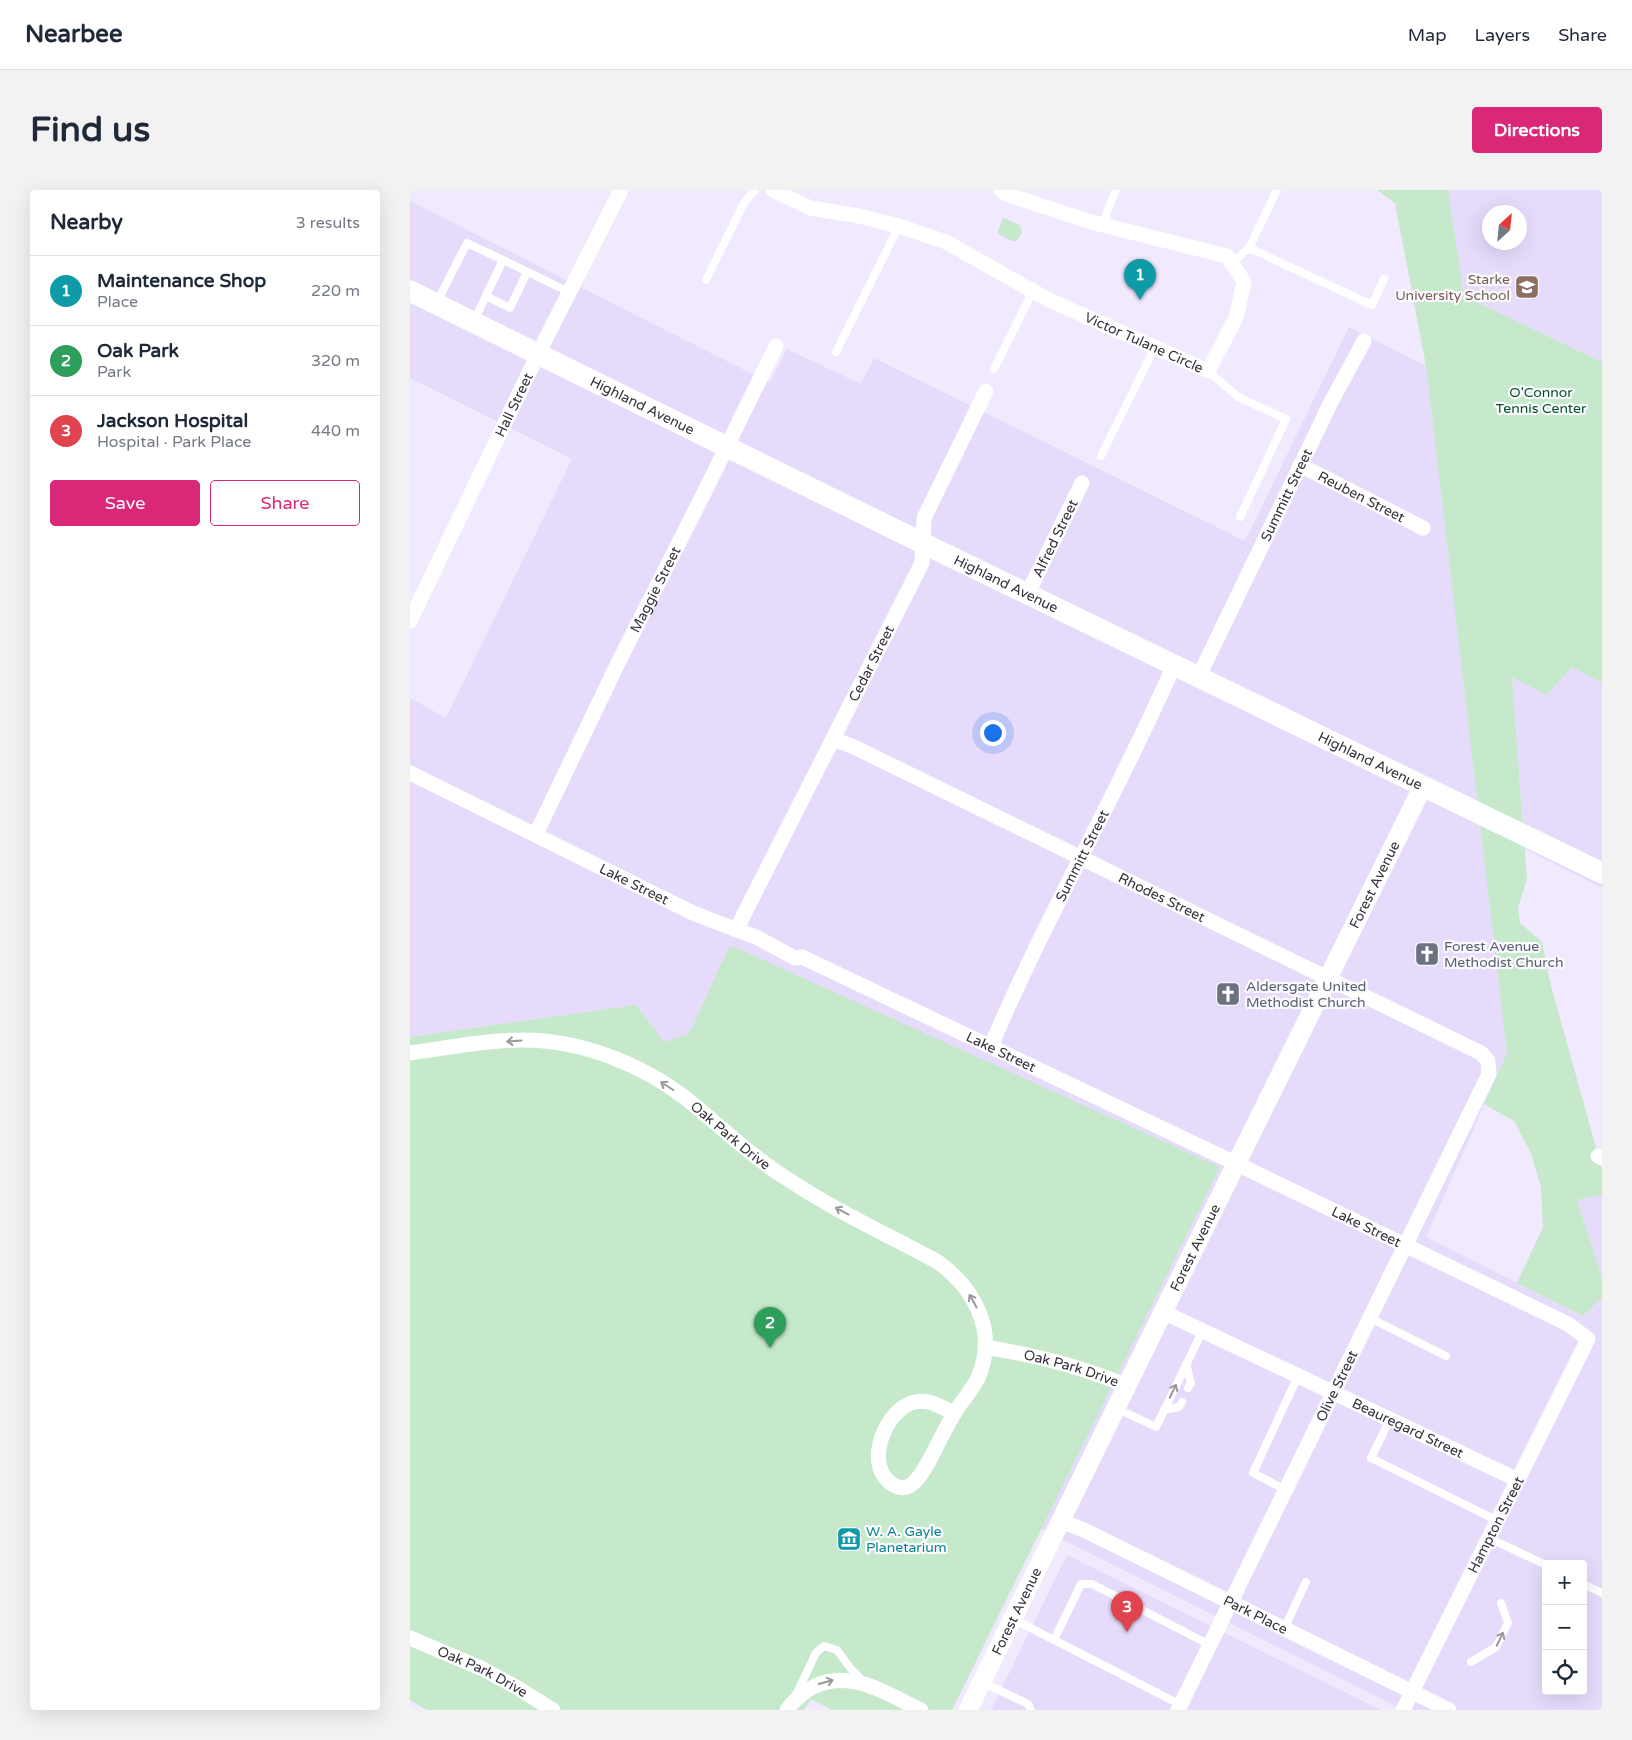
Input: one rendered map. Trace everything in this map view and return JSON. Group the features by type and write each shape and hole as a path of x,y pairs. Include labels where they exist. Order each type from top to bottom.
{"main road":[{"name":"Highland Avenue","path":"410,291 726,447 1602,873"}],"street":[{"name":"Hall Street","path":"410,621 538,354 620,190"},
{"name":"Victor Tulane Circle","path":"774,190 810,208 860,216 899,226 946,242 1033,291 1208,371 1236,318 1244,282 1232,264"},
{"path":"1001,190 1006,194 1106,226 1227,256 1232,264"},
{"name":"Summitt Street","path":"1199,676 1331,402 1364,341"},
{"name":"Maggie Street","path":"536,834 640,618 646,610 776,346"},
{"name":"Cedar Street","path":"736,930 922,563 924,518 986,391"},
{"name":"Reuben Street","path":"1300,465 1423,528"},
{"name":"Alfred Street","path":"1028,593 1082,483"},
{"name":"Summitt Street","path":"991,1046 1080,858 1154,711 1174,665"},
{"name":"Rhodes Street","path":"833,739 854,747 1328,978 1481,1053 1488,1060"},
{"name":"Lake Street","path":"410,773 694,913 758,938 794,958 802,957 1237,1164 1568,1324 1588,1339"},
{"name":"Forest Avenue","path":"968,1710 1423,786"},
{"name":"Oak Park Drive","path":"410,1054 489,1042 523,1040 555,1042 584,1048 614,1058 646,1073 686,1099 749,1152 788,1180 938,1262 948,1269 966,1288 982,1318 985,1331 985,1347 980,1372 954,1413 920,1477 910,1486 903,1488 896,1487 888,1480 881,1471 878,1462 878,1446 898,1410 905,1405 927,1401 954,1413"},
{"name":"Olive Street","path":"1180,1708 1489,1074 1488,1060"},
{"name":"Beauregard Street","path":"1163,1312 1518,1480"},
{"name":"Hampton Street","path":"1403,1710 1588,1339"},
{"name":"Oak Park Drive","path":"985,1347 1038,1356 1102,1375 1127,1386"},
{"name":"Park Place","path":"1061,1521 1084,1530 1232,1602 1449,1710"},
{"name":"Oak Park Drive","path":"410,1638 483,1669 553,1710"},
{"path":"790,1706 804,1692 820,1683 834,1680 850,1680 865,1683 921,1710"}],"lane":[{"path":"706,280 744,204 755,190"},
{"path":"1106,226 1106,214 1116,190"},
{"path":"1232,264 1249,248 1277,190"},
{"path":"836,352 899,226"},
{"path":"437,304 467,243 569,292"},
{"path":"1249,248 1372,305 1384,280"},
{"path":"473,322 503,260"},
{"path":"486,296 510,308 527,272"},
{"path":"994,369 1033,291"},
{"path":"1101,456 1155,347"},
{"path":"1208,371 1238,397 1286,419 1240,517"},
{"path":"1370,1318 1446,1356"},
{"path":"1116,1408 1156,1427 1203,1330"},
{"path":"1186,1364 1191,1383 1188,1388"},
{"path":"1286,1490 1253,1473 1298,1376"},
{"path":"1164,1410 1179,1407 1182,1402"},
{"path":"1390,1419 1371,1458 1498,1521"},
{"path":"1489,1538 1542,1564"},
{"path":"1284,1629 1306,1582"},
{"path":"1054,1640 1081,1584 1092,1584 1210,1645"},
{"path":"1587,1586 1602,1593"},
{"path":"1471,1662 1496,1647 1508,1623 1501,1603"},
{"path":"1013,1619 1180,1708"},
{"path":"790,1706 816,1653 824,1646 837,1650 851,1669 865,1683"},
{"path":"982,1682 1028,1704 1031,1710"}],"shaded area":[{"path":"1448,190 1602,190 1602,362 1464,296"},
{"path":"410,201 770,383 787,349 861,384 874,358 1245,541 1349,327 1426,366 1507,1053 1426,1237 1583,1316 1602,1298 1602,1710 1404,1710 1041,1529 1219,1167 730,946 689,1034 664,1043 636,1005 410,1037 410,698 446,718 572,459 410,378"},
{"path":"1572,667 1602,683 1602,888 1525,849 1512,676 1547,695"},
{"path":"1602,1195 1602,1278 1577,1200"},
{"path":"1067,1555 1381,1710 991,1710"}],"green space":[{"name":"O'Connor Tennis Center","path":"1377,190 1448,190 1464,296 1602,362 1602,683 1572,667 1547,695 1512,677 1527,879 1518,908 1520,923 1542,942 1550,982 1602,1169 1602,1195 1577,1200 1602,1278 1602,1298 1583,1316 1517,1283 1543,1227 1541,1187 1531,1153 1514,1121 1484,1104 1507,1053 1426,366 1395,203"},
{"path":"1003,218 1020,225 1022,233 1016,241 1012,241 997,233"},
{"path":"730,945 1220,1167 952,1710 832,1710 811,1699 804,1710 427,1710 410,1700 410,1037 636,1005 664,1042 689,1034"}],"place":[{"name":"Starke University School","path":"1527,287"},
{"name":"Maintenance Shop","path":"1140,300"},
{"name":"Forest Avenue Methodist Church","path":"1427,954"},
{"name":"Aldersgate United Methodist Church","path":"1228,994"},
{"name":"Oak Park","path":"770,1348"},
{"name":"W. A. Gayle Planetarium","path":"849,1539"},
{"name":"Jackson Hospital","path":"1127,1632"}]}
